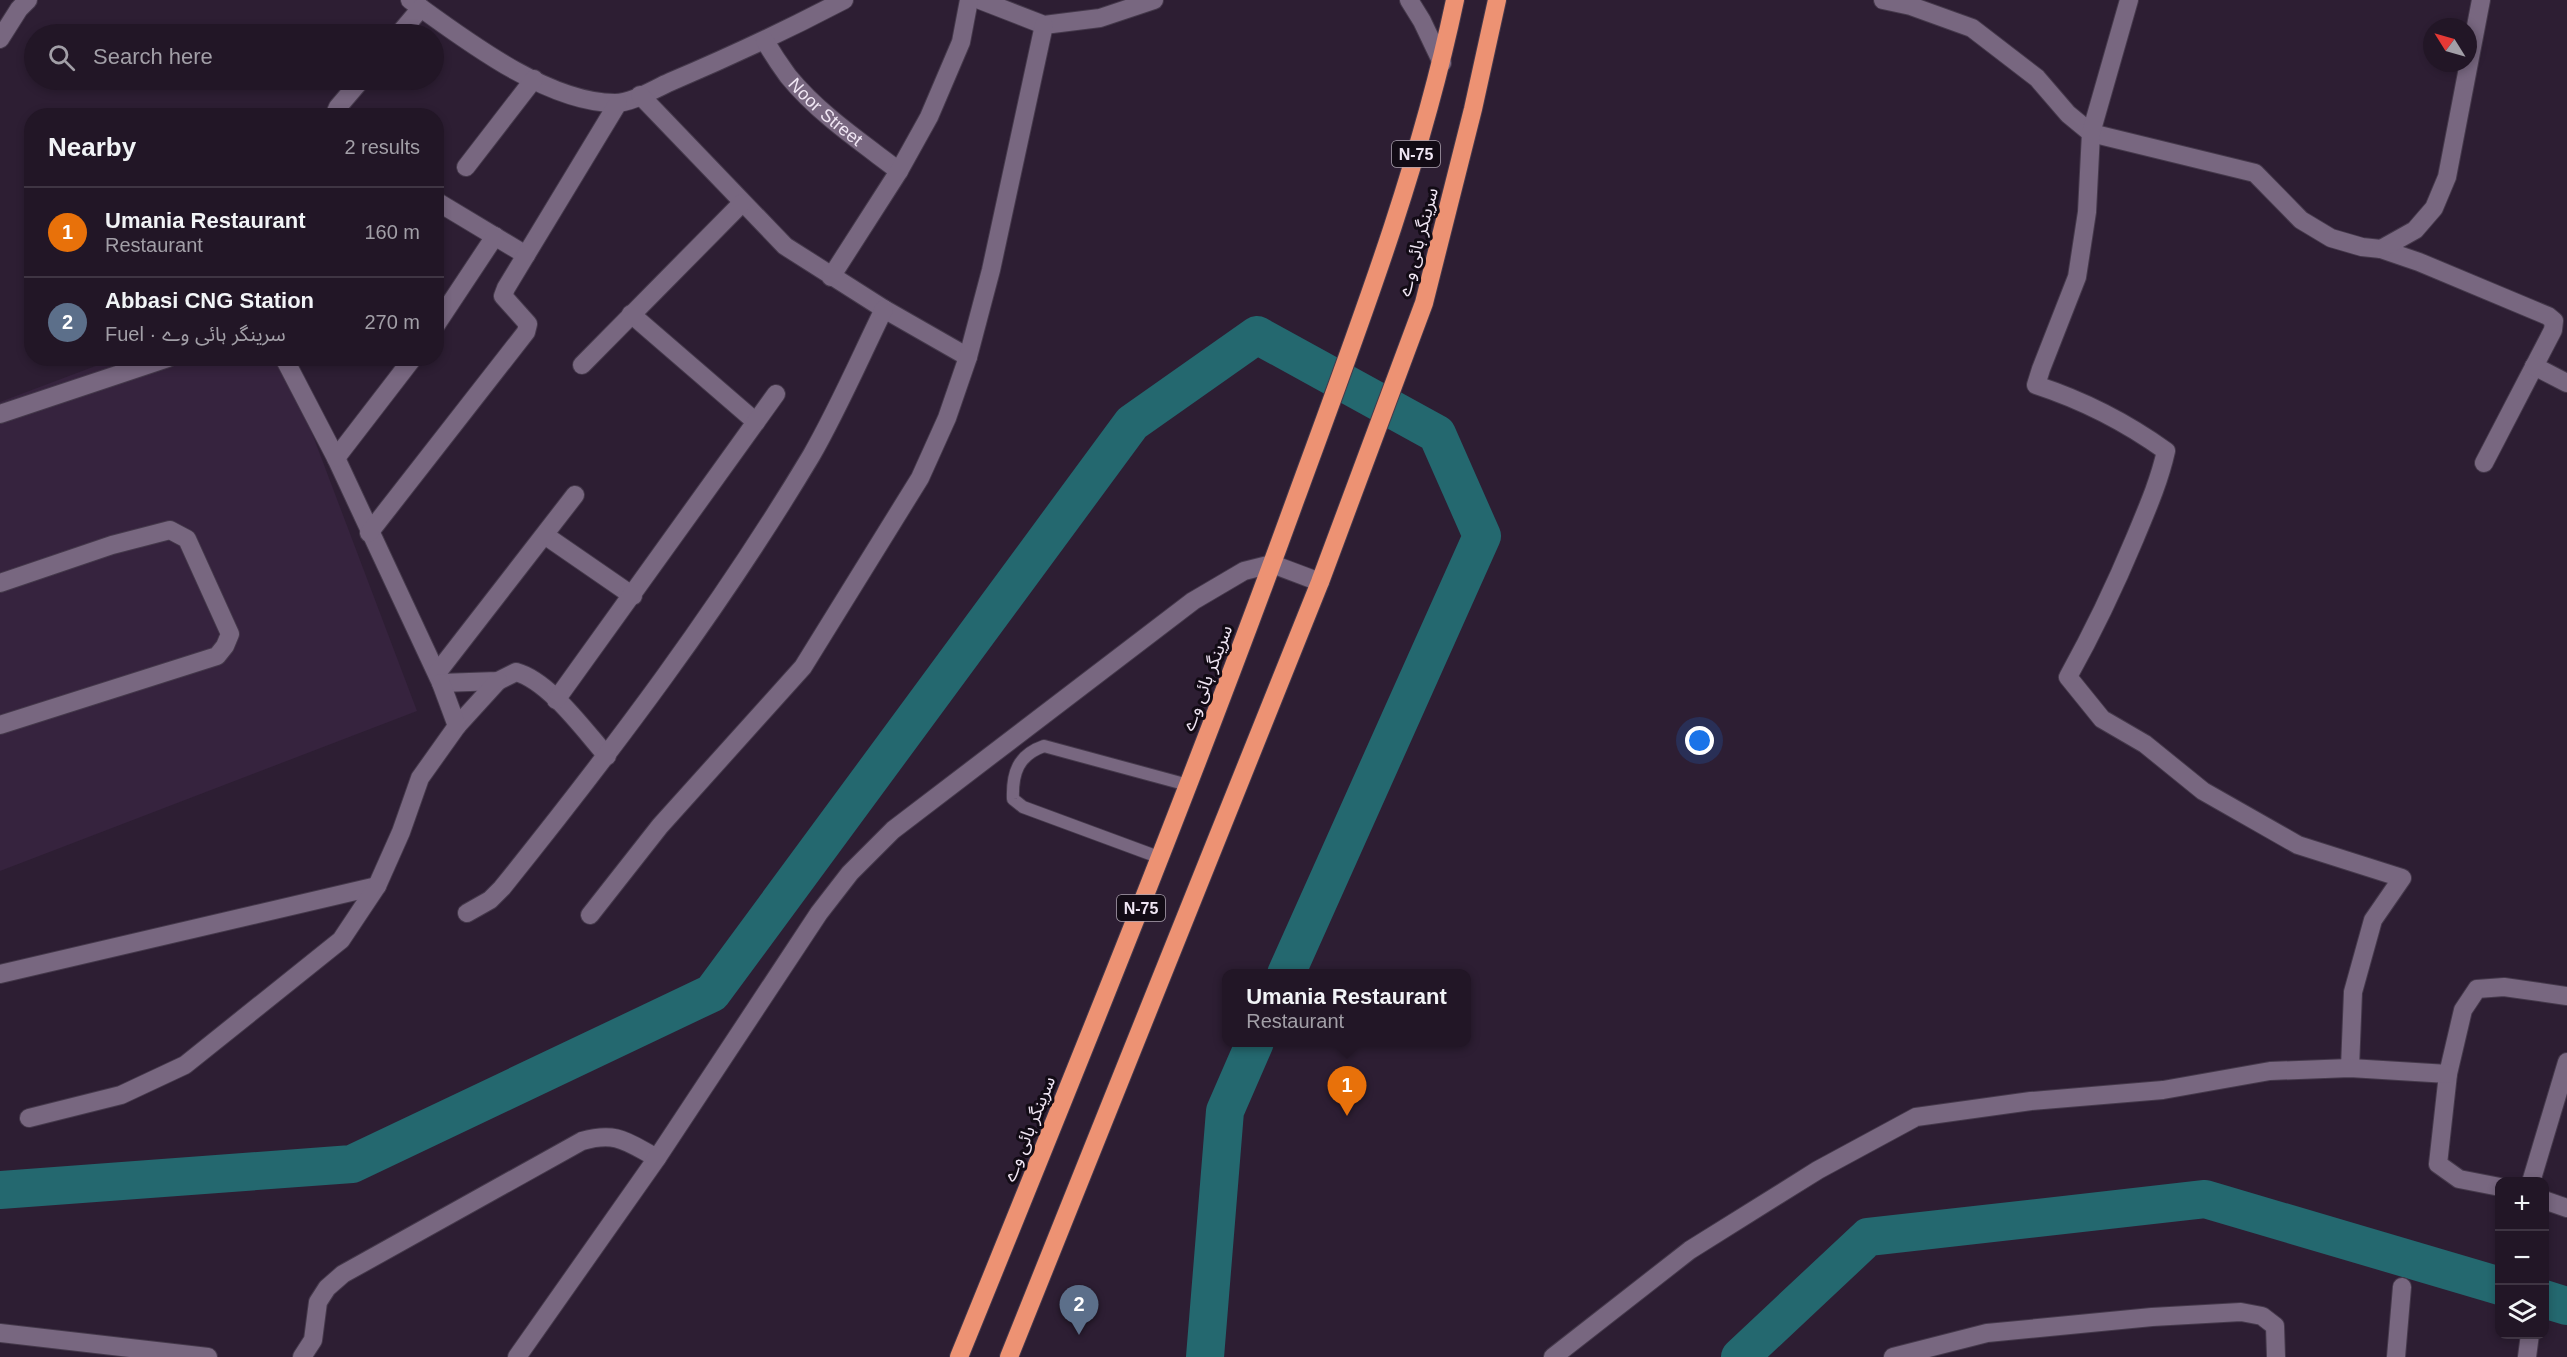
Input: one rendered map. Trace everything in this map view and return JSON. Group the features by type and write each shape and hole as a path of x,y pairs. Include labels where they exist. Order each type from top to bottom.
{"highway":[{"name":"سرینگر ہائی وے","path":"959,1357 1161,858 1312,455 1394,227 1442,63 1455,0"},
{"name":"سرینگر ہائی وے","path":"1009,1357 1320,582 1360,480 1424,303 1473,109 1497,0"}],"street":[{"path":"0,39 19,9 28,0"},
{"path":"444,24 482,52 534,79 581,100 618,103 765,41 844,0"},
{"path":"831,277 899,171 929,117 961,42 969,0"},
{"path":"980,0 1044,26 1100,18 1154,0"},
{"path":"1408,0 1422,21 1442,63"},
{"path":"1883,0 1911,6 1972,28 2037,78 2068,114 2091,134 2255,173 2301,220 2331,238 2362,247 2381,249 2419,262 2548,316 2554,321 2553,330 2484,463"},
{"path":"2130,0 2091,134 2086,212 2077,277 2036,386 2064,394 2142,434 2166,451 2160,478 2126,561 2089,640 2068,677 2102,719 2145,744 2203,791 2298,844 2402,878 2373,920 2353,992 2350,1068"},
{"path":"2381,249 2415,230 2434,208 2447,177 2481,0"},
{"path":"405,24 416,4 444,24"},
{"path":"590,915 660,826 803,667 920,478 947,418 968,357 991,270 1044,26"},
{"name":"Noor Street","path":"765,41 788,75 805,94 826,114 899,171"},
{"path":"466,167 534,79"},
{"path":"337,108 352,90"},
{"path":"640,95 785,246 831,277 968,357"},
{"path":"369,533 526,332 528,324 503,296 618,103"},
{"path":"582,365 742,203"},
{"path":"444,206 526,255"},
{"path":"444,313 495,236"},
{"path":"467,914 490,900 502,888 607,756 737,574 812,453 885,309"},
{"path":"631,314 756,422"},
{"path":"0,414 144,366"},
{"path":"290,366 336,458 369,533 439,678 457,726"},
{"path":"336,458 406,366"},
{"path":"2534,366 2567,383"},
{"path":"556,700 633,596 776,394"},
{"path":"439,678 575,495"},
{"path":"0,583 112,545 170,530 187,539 230,634 225,646 217,656 0,725"},
{"path":"546,536 633,596"},
{"path":"517,1357 657,1158 819,914 850,873 893,830 1193,601 1244,571 1272,564 1320,582"},
{"path":"29,1118 121,1095 185,1065 341,940 377,886 401,832 420,778 457,726 498,681 516,672 525,674 556,700 607,756"},
{"path":"439,678 498,681"},
{"path":"0,974 377,886"},
{"path":"2495,1187 2459,1179 2438,1164 2448,1074 2463,1010 2477,989 2504,987 2567,996"},
{"path":"2532,1177 2567,1062"},
{"path":"1553,1357 1690,1250 1818,1170 1916,1117 2031,1101 2163,1090 2270,1071 2350,1068 2448,1074"},
{"path":"302,1357 313,1340 318,1302 327,1288 343,1274 582,1141 600,1136 621,1138 657,1158"},
{"path":"2549,1202 2567,1208"},
{"path":"2396,1357 2402,1287"},
{"path":"1893,1357 1987,1333 2152,1317 2241,1312 2262,1316 2276,1326 2276,1357"},
{"path":"0,1333 208,1357"},
{"path":"2527,1357 2529,1339"}],"lane":[{"path":"1161,858 1013,800 1013,784 1022,759 1029,751 1044,746 1188,785"}],"shaded area":[{"path":"95,366 287,366 417,711 0,871 0,402"}],"waterway":[{"path":"0,1190 352,1164 712,993 1132,423 1257,335 1437,434 1482,536 1288,969"},
{"path":"1205,1357 1225,1111 1253,1047"},
{"path":"1740,1357 1868,1237 2205,1199 2497,1285"},
{"path":"2549,1301 2567,1306"}],"place":[{"name":"Umania Restaurant","path":"1347,1116"},
{"name":"Abbasi CNG Station","path":"1079,1335"}]}
